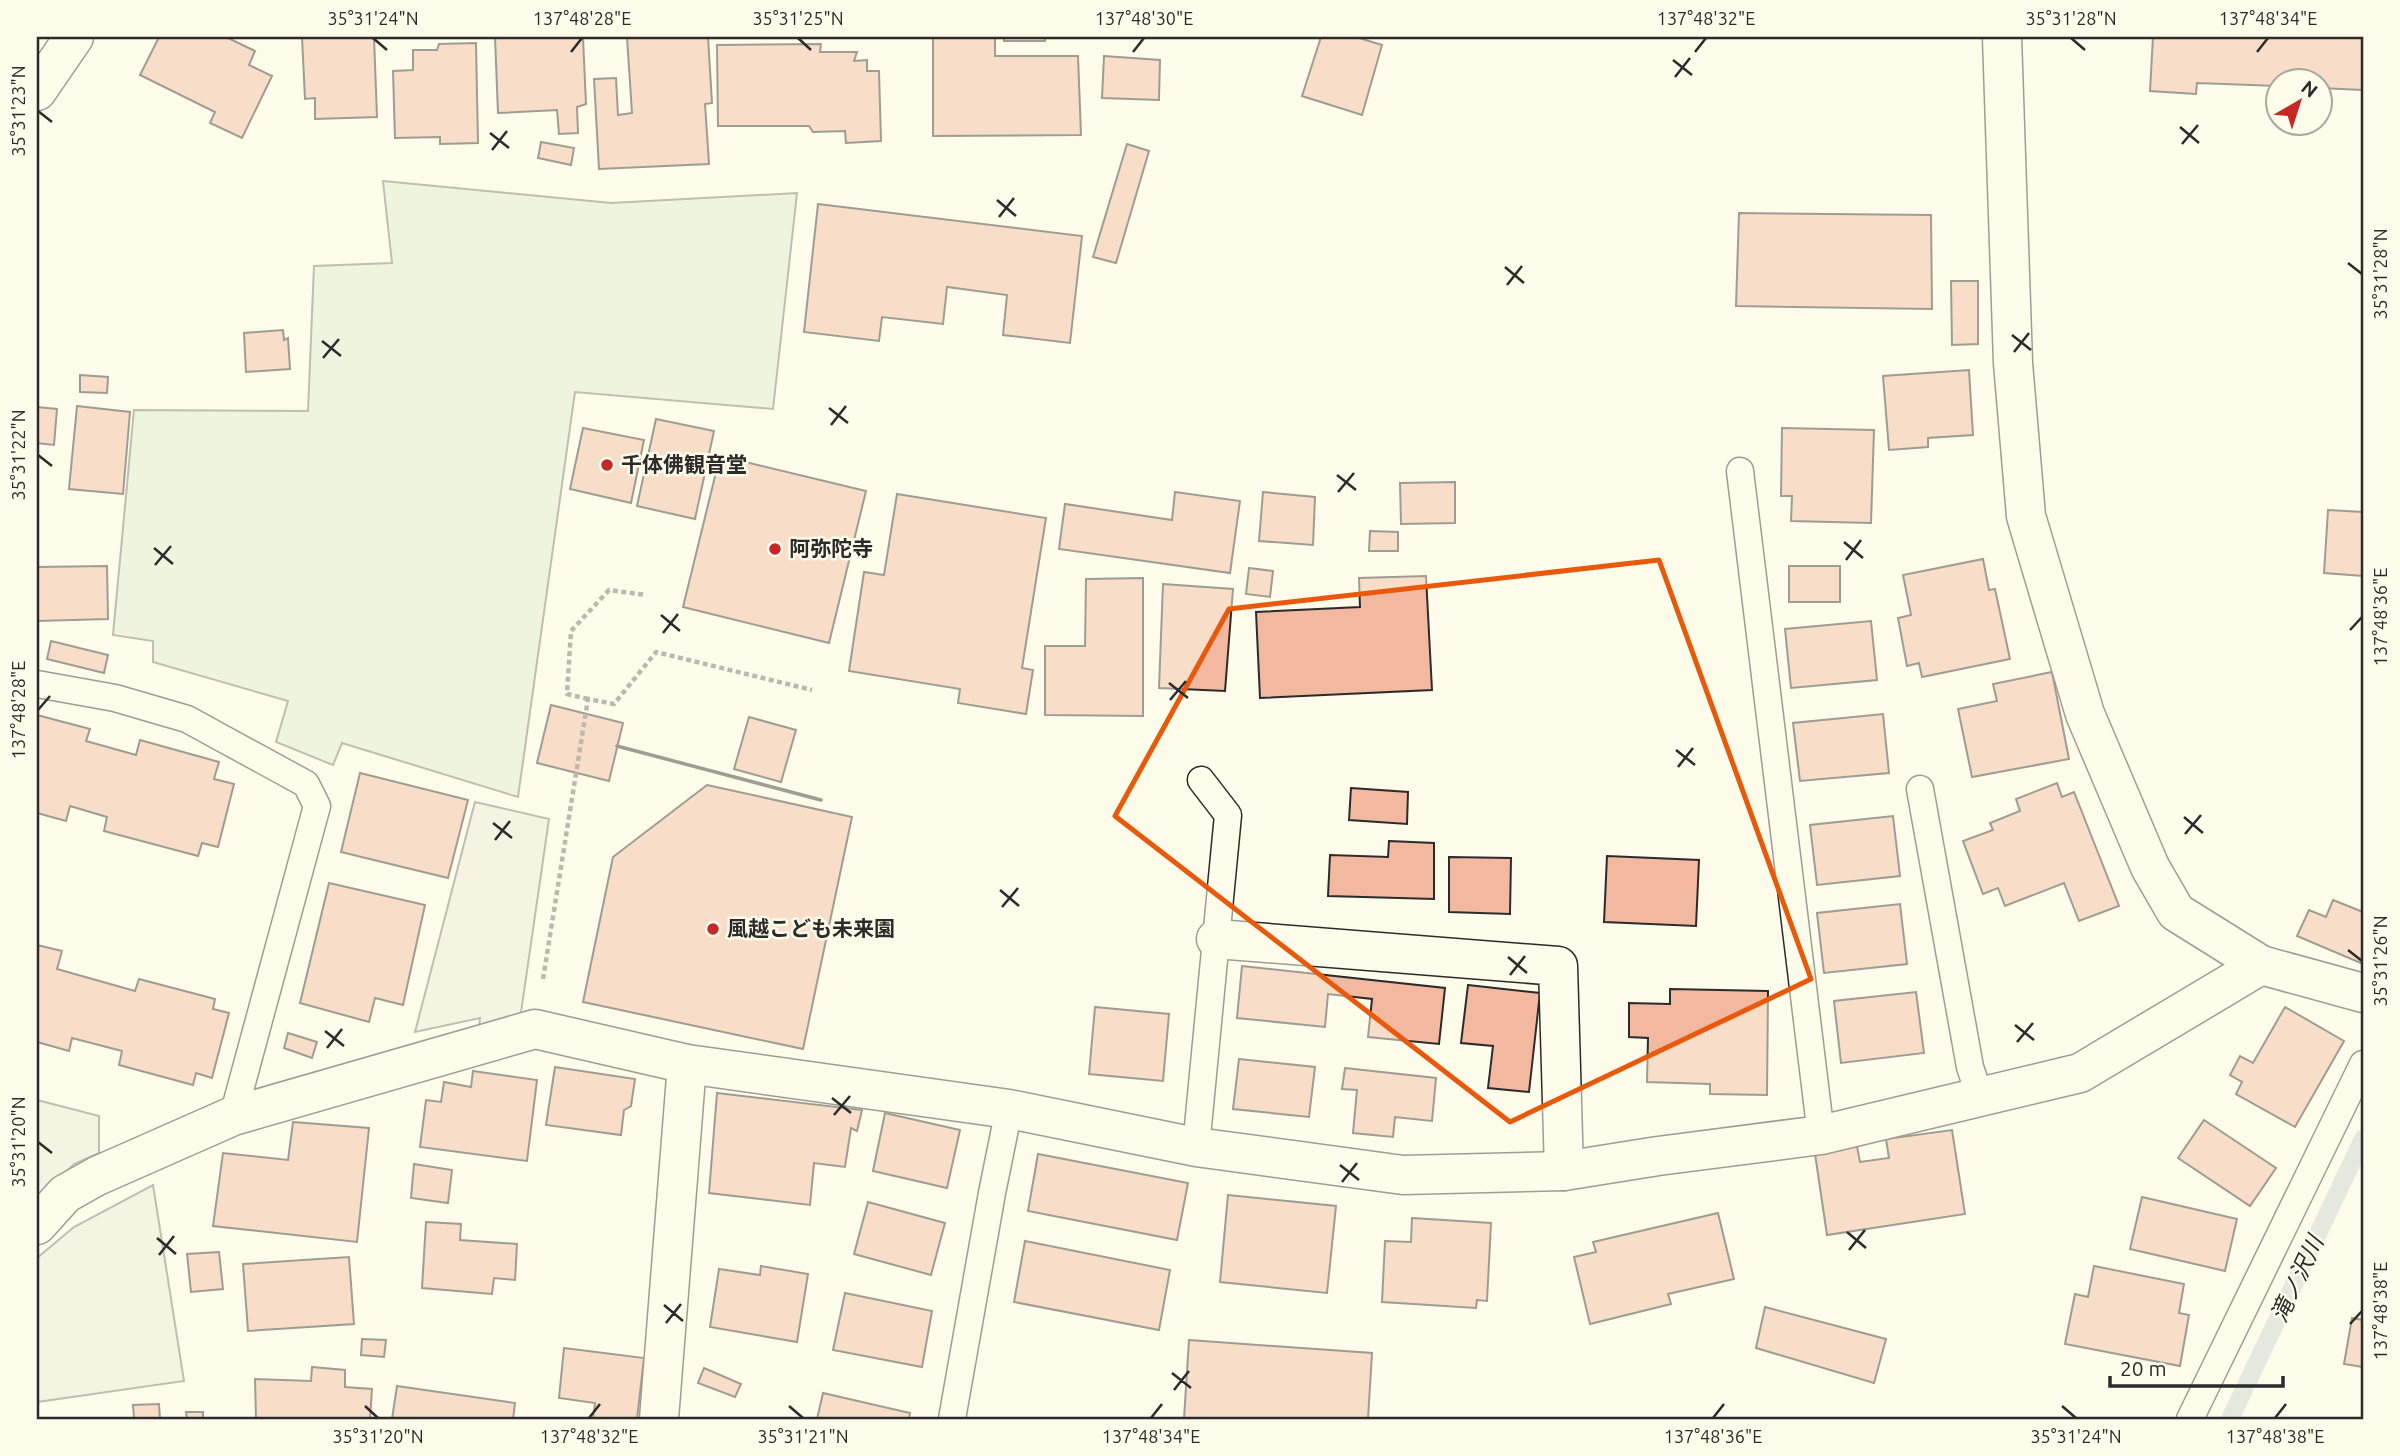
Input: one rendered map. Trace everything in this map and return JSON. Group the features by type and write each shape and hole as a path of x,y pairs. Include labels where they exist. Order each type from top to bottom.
{"street":[{"path":"37,92 74,37"},
{"path":"2002,37 2013,363 2026,516 2085,714 2150,867 2176,912 2261,965 2363,993"},
{"path":"1216,939 1558,966 1564,1171"},
{"path":"37,1225 65,1194 97,1175 233,1116 535,1029 687,1064 1009,1109 1196,1147 1403,1175 1564,1171 1821,1135 2080,1073 2261,965"},
{"path":"659,1419 687,1064"}],"lane":[{"path":"1740,471 1821,1135"},
{"path":"37,684 115,698 187,719 306,784 317,806 233,1116"},
{"path":"1196,1147 1228,815 1202,780"},
{"path":"1920,789 1970,1067 1980,1097"},
{"path":"2202,1415 2363,1064"},
{"path":"952,1419 1009,1109"}],"path":[{"path":"646,595 609,590 571,631 567,694 614,705 656,652 811,690"},
{"path":"535,1029 588,699"}],"highlighted area":[{"path":"1659,560 1811,979 1510,1122 1115,816 1229,609"}],"green space":[{"path":"383,181 611,203 797,193 773,409 575,392 518,797 342,743 333,765 276,742 288,701 153,662 153,641 113,635 134,410 308,411 314,266 392,263"}],"shaded area":[{"path":"475,802 549,819 518,1033 477,1045 480,1018 415,1032"},
{"path":"37,1100 99,1116 99,1153 74,1164 37,1200"},
{"path":"153,1185 184,1381 37,1402 37,1258 74,1227"}],"building":[{"path":"159,37 226,37 255,51 249,65 272,76 242,138 210,123 215,112 140,75"},
{"path":"302,37 374,37 377,117 315,119 315,98 305,99"},
{"path":"495,37 583,38 586,104 577,107 578,133 559,134 557,110 498,113"},
{"path":"627,37 708,37 712,103 705,104 709,164 599,169 594,79 616,78 618,115 632,113"},
{"path":"933,37 995,37 995,56 1078,56 1081,135 933,136"},
{"path":"1004,37 1045,37 1045,41 1004,41"},
{"path":"1321,37 1356,37 1382,45 1362,115 1302,96"},
{"path":"2153,37 2363,37 2363,90 2334,89 2334,66 2264,66 2264,85 2197,83 2196,94 2150,91"},
{"path":"476,43 478,143 440,144 440,137 395,138 393,71 413,70 413,50 437,50 439,44"},
{"path":"821,44 820,52 857,52 854,61 867,60 867,71 879,71 881,141 846,143 845,131 813,132 809,126 718,126 717,45"},
{"path":"1104,56 1160,60 1159,100 1102,98"},
{"path":"541,142 574,148 571,165 538,158"},
{"path":"1127,144 1149,151 1116,263 1093,257"},
{"path":"818,204 1082,236 1070,343 1003,335 1007,295 947,287 943,324 882,317 879,341 804,332"},
{"path":"1739,213 1931,215 1932,309 1736,306"},
{"path":"1951,281 1978,281 1978,344 1952,345"},
{"path":"283,330 284,340 288,338 290,369 246,372 244,333"},
{"path":"1969,370 1973,435 1928,438 1928,447 1889,450 1883,376"},
{"path":"80,375 108,377 107,393 80,392"},
{"path":"77,406 130,412 123,494 69,489"},
{"path":"37,407 57,409 54,445 37,443"},
{"path":"656,419 714,431 695,519 637,506"},
{"name":"千体佛観音堂","path":"583,428 644,440 631,503 570,489"},
{"path":"1782,428 1874,430 1871,523 1791,521 1792,496 1781,496"},
{"name":"阿弥陀寺","path":"720,456 866,491 829,643 683,607"},
{"path":"1455,482 1455,523 1401,524 1400,483"},
{"path":"1175,492 1240,501 1230,573 1059,549 1065,504 1172,520"},
{"path":"1263,492 1315,497 1313,545 1259,541"},
{"path":"897,494 1046,518 1022,668 1033,670 1026,714 958,703 960,689 849,671 864,572 884,575"},
{"path":"2328,510 2363,512 2363,576 2324,573"},
{"path":"1370,531 1398,532 1398,551 1369,551"},
{"path":"1983,559 1989,590 1995,589 2010,659 1922,677 1919,663 1907,666 1898,618 1911,615 1903,575"},
{"path":"107,566 108,619 37,621 37,567"},
{"path":"1789,566 1840,566 1840,602 1789,602"},
{"path":"1249,568 1273,571 1270,597 1246,594"},
{"path":"1426,576 1432,690 1260,698 1256,612 1360,607 1359,578"},
{"path":"1143,578 1143,716 1045,715 1045,646 1085,646 1086,579"},
{"path":"1163,584 1233,589 1225,691 1159,688"},
{"path":"1871,621 1877,680 1791,688 1785,629"},
{"path":"51,641 108,655 104,673 47,659"},
{"path":"2052,672 2069,759 1972,777 1958,709 1997,701 1993,684"},
{"path":"551,705 623,723 609,781 537,763"},
{"path":"1883,714 1889,773 1800,781 1793,723"},
{"path":"37,715 90,729 86,741 136,755 140,740 219,762 214,779 234,784 218,847 202,843 198,856 104,831 107,817 70,806 66,821 37,813"},
{"path":"749,717 796,730 781,782 734,769"},
{"path":"360,773 468,800 448,878 341,852"},
{"path":"2057,783 2062,797 2074,792 2119,906 2079,921 2064,883 2005,906 1998,888 1983,894 1963,841 1993,830 1990,823 2020,811 2016,799"},
{"name":"風越こども未来園","path":"707,785 852,817 803,1049 583,1002 613,857"},
{"path":"1351,788 1408,792 1407,824 1349,820"},
{"path":"1893,816 1900,876 1817,885 1810,825"},
{"path":"1389,841 1434,843 1434,899 1328,896 1330,855 1388,857"},
{"path":"1607,856 1699,860 1696,926 1604,922"},
{"path":"1449,857 1511,858 1510,914 1449,912"},
{"path":"329,883 425,905 403,1005 375,998 369,1022 300,1003"},
{"path":"2333,900 2363,912 2363,964 2297,936 2309,910 2326,917"},
{"path":"1900,904 1907,964 1824,973 1817,913"},
{"path":"37,945 62,951 57,969 135,991 139,979 215,999 213,1009 229,1013 212,1078 196,1073 193,1085 119,1065 122,1051 72,1038 69,1051 37,1042"},
{"path":"1242,966 1445,988 1439,1044 1368,1037 1372,999 1328,994 1325,1027 1237,1018"},
{"path":"1468,985 1540,993 1529,1092 1488,1088 1493,1046 1461,1043"},
{"path":"1670,989 1768,991 1767,1095 1710,1094 1710,1084 1647,1082 1648,1038 1629,1037 1629,1003 1670,1004"},
{"path":"1916,992 1924,1053 1841,1063 1834,1001"},
{"path":"1095,1007 1169,1014 1163,1081 1089,1074"},
{"path":"2285,1007 2344,1041 2295,1127 2236,1094 2242,1082 2230,1075 2240,1056 2253,1063"},
{"path":"288,1033 317,1042 312,1058 284,1048"},
{"path":"1239,1059 1315,1067 1309,1117 1233,1109"},
{"path":"555,1067 635,1079 631,1106 624,1110 621,1135 546,1125"},
{"path":"1345,1068 1436,1078 1432,1121 1395,1117 1393,1137 1353,1133 1357,1090 1342,1089"},
{"path":"473,1071 537,1080 527,1161 420,1147 426,1100 441,1102 444,1082 471,1087"},
{"path":"717,1093 862,1110 857,1131 851,1128 845,1167 814,1163 810,1205 709,1193"},
{"path":"885,1113 960,1130 947,1188 873,1171"},
{"path":"2204,1120 2276,1168 2250,1206 2178,1158"},
{"path":"293,1122 369,1128 357,1242 213,1226 223,1153 288,1160"},
{"path":"1952,1130 1965,1214 1827,1235 1814,1147 1856,1141 1860,1162 1889,1158 1886,1139"},
{"path":"1038,1154 1188,1183 1177,1240 1028,1211"},
{"path":"414,1164 452,1170 448,1203 411,1198"},
{"path":"1228,1195 1336,1206 1327,1293 1220,1282"},
{"path":"2142,1197 2237,1219 2225,1271 2130,1249"},
{"path":"868,1202 945,1223 931,1275 854,1254"},
{"path":"1718,1213 1734,1279 1668,1294 1671,1304 1590,1324 1574,1257 1596,1252 1593,1242"},
{"path":"1412,1218 1491,1223 1487,1301 1477,1300 1476,1308 1382,1302 1385,1241 1411,1242"},
{"path":"426,1222 461,1224 460,1240 517,1244 515,1280 494,1278 492,1294 422,1288"},
{"path":"1025,1241 1170,1270 1159,1330 1014,1302"},
{"path":"219,1252 223,1289 191,1292 187,1254"},
{"path":"349,1257 354,1324 248,1331 243,1264"},
{"path":"761,1266 808,1274 797,1342 710,1327 719,1269 760,1275"},
{"path":"2094,1266 2184,1284 2179,1313 2189,1315 2180,1366 2065,1344 2075,1294 2088,1297"},
{"path":"845,1293 932,1311 922,1367 833,1350"},
{"path":"1765,1307 1886,1339 1874,1383 1756,1348"},
{"path":"2352,1318 2363,1320 2363,1367 2344,1364"},
{"path":"362,1339 386,1340 384,1357 361,1355"},
{"path":"1189,1340 1372,1353 1368,1419 1184,1419"},
{"path":"564,1348 644,1358 637,1419 593,1419 595,1403 559,1398"},
{"path":"312,1367 345,1370 345,1387 372,1389 370,1419 256,1419 255,1379 311,1381"},
{"path":"704,1368 741,1384 735,1397 698,1383"},
{"path":"397,1386 515,1403 513,1419 392,1419"},
{"path":"823,1393 910,1413 909,1419 817,1419"},
{"path":"159,1404 160,1419 134,1419 133,1405"},
{"path":"186,1412 203,1412 203,1419 187,1419"}],"waterway":[{"name":"滝ノ沢川","path":"2230,1419 2363,1139"}],"wall":[{"path":"617,746 821,800"}],"place":[{"name":"千体佛観音堂","path":"607,465"},
{"name":"阿弥陀寺","path":"775,549"},
{"name":"風越こども未来園","path":"713,929"}]}
